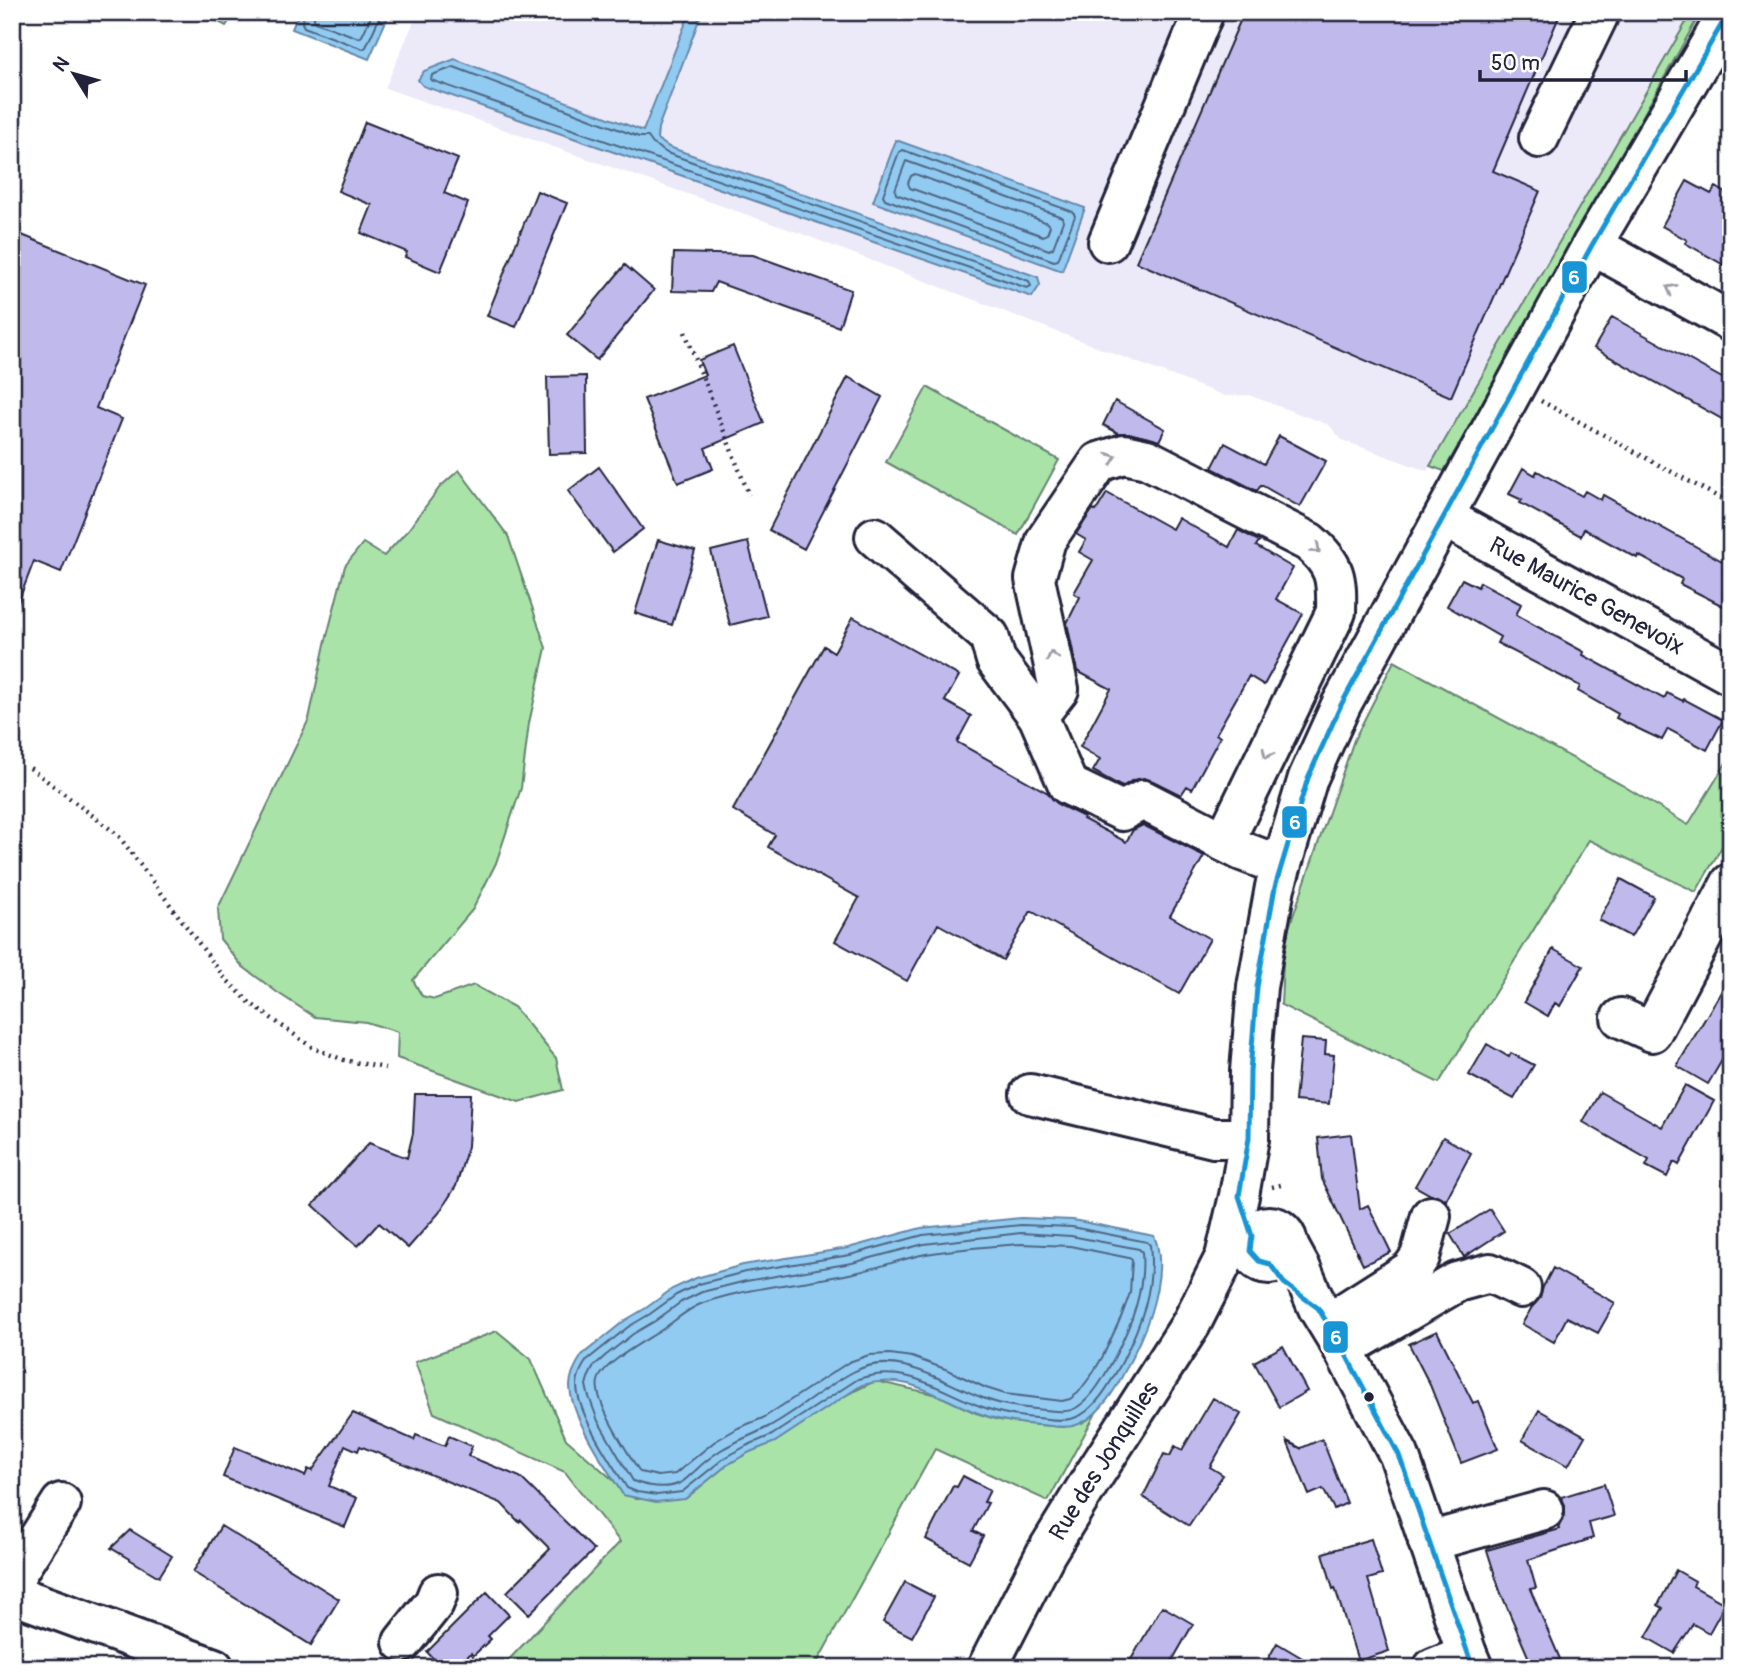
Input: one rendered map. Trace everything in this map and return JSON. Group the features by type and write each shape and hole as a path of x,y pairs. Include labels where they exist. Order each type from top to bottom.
{"street":[{"path":"1108,242 1204,12"},
{"path":"1539,138 1600,12"},
{"path":"1262,1256 1249,1138 1250,1071 1257,987 1275,887 1308,778 1341,705 1592,245 1729,18"},
{"path":"1592,245 1731,322"},
{"path":"1038,716 1059,689 1035,579 1046,540 1099,462 1124,454 1147,459 1309,542 1324,555 1331,567 1337,586 1336,612 1224,842"},
{"name":"Rue Maurice Genevoix","path":"1444,517 1731,675"},
{"path":"875,537 989,636 996,660 1038,716 1068,785 1122,811 1143,800 1242,851 1281,866"},
{"path":"1620,1018 1652,1032 1731,883"},
{"path":"1030,1094 1214,1138 1249,1138"},
{"path":"1249,1138 1239,1196 1262,1256"},
{"path":"1330,1326 1411,1270 1420,1257 1431,1216"},
{"path":"1262,1256 1301,1269 1399,1455 1428,1542 1458,1663"},
{"name":"Rue des Jonquilles","path":"987,1668 1046,1553 1191,1324 1262,1256"},
{"path":"1330,1326 1490,1273 1521,1287"},
{"path":"12,1580 61,1503"},
{"path":"1428,1542 1544,1510"},
{"path":"403,1642 434,1603 438,1593"},
{"path":"12,1594 214,1668"}],"path":[{"path":"685,332 749,495"},
{"path":"1537,399 1731,504"},
{"path":"30,768 118,835 223,977 250,1003 313,1048 344,1059 386,1068"}],"shaded area":[{"path":"418,12 1692,12 1427,471 1342,440 1329,425 1249,395 1225,396 802,234 385,88"}],"green space":[{"path":"200,12 235,12 226,26"},
{"path":"1692,12 1701,12 1444,471 1430,466"},
{"path":"927,387 1059,460 1018,535 886,462"},
{"path":"459,470 508,536 546,648 529,723 521,788 496,863 473,909 413,980 422,996 435,999 474,985 514,1007 556,1058 563,1090 519,1102 397,1058 398,1032 366,1022 315,1017 242,966 220,939 218,908 309,719 345,566 363,543 384,556 408,530 440,487"},
{"path":"1394,661 1622,785 1688,825 1731,755 1731,831 1696,892 1589,840 1439,1083 1281,1005 1284,942 1354,740"},
{"path":"497,1331 531,1359 566,1439 635,1499 685,1499 727,1465 844,1396 875,1381 938,1395 976,1413 999,1420 1063,1427 1084,1422 1096,1413 1048,1501 935,1449 814,1668 501,1668 620,1542 565,1472 434,1413 415,1362"}],"water":[{"path":"299,12 390,12 369,59 292,29"},
{"path":"690,12 702,12 658,128 657,139 669,147 1038,277 1040,285 1032,297 423,86 418,80 424,71 455,59 643,131"},
{"path":"896,140 1085,208 1062,271 873,202"},
{"path":"1021,1218 1073,1220 1154,1236 1158,1248 1157,1288 1145,1329 1114,1390 1105,1403 1085,1421 1065,1427 1010,1422 978,1413 909,1384 879,1382 862,1385 775,1442 727,1465 685,1499 656,1502 623,1495 576,1413 570,1386 582,1355 624,1321 672,1289 696,1278 743,1265 848,1248 921,1228"}],"building":[{"path":"1244,12 1561,12 1493,171 1540,191 1451,397 1136,262"},
{"path":"365,122 458,159 444,193 468,203 440,272 405,257 407,252 361,233 372,205 338,191"},
{"path":"1687,181 1711,194 1716,187 1731,196 1731,269 1685,243 1687,240 1662,226"},
{"path":"537,191 567,203 516,327 487,316"},
{"path":"12,231 145,285 96,408 122,419 61,572 34,561 14,613 12,613"},
{"path":"674,253 753,255 851,290 839,327 716,282 711,292 672,291"},
{"path":"625,265 654,290 597,360 567,335"},
{"path":"1612,317 1731,383 1731,424 1594,348"},
{"path":"733,346 764,423 705,448 713,469 678,483 644,399 705,375 699,360"},
{"path":"586,376 587,453 549,454 547,377"},
{"path":"848,377 882,397 804,549 769,530"},
{"path":"1115,401 1165,429 1159,441 1129,433 1118,433 1103,425"},
{"path":"1279,436 1326,461 1300,507 1261,485 1257,491 1212,468 1225,443 1264,464"},
{"path":"599,467 643,529 613,552 568,491"},
{"path":"1523,468 1535,475 1537,471 1582,496 1585,491 1601,500 1603,495 1731,566 1731,610 1680,584 1682,579 1638,555 1637,558 1584,529 1581,536 1520,503 1522,500 1509,494"},
{"path":"1107,493 1172,529 1178,518 1229,547 1238,530 1259,541 1256,546 1293,568 1276,599 1303,614 1264,685 1249,676 1216,734 1220,737 1192,789 1187,786 1181,795 1144,778 1133,780 1122,787 1093,771 1100,759 1080,747 1111,689 1077,671 1067,623 1080,597 1074,593 1093,560 1079,552 1086,540 1076,534"},
{"path":"658,540 695,551 672,625 635,613"},
{"path":"748,542 767,616 730,625 711,551"},
{"path":"1462,579 1478,587 1480,582 1521,604 1516,615 1664,699 1667,693 1683,701 1684,699 1723,720 1707,750 1668,729 1662,740 1616,718 1618,714 1578,691 1580,686 1497,643 1500,637 1447,606"},
{"path":"853,617 959,676 945,701 971,716 957,742 1048,793 1059,805 1126,842 1133,830 1143,825 1204,856 1170,916 1210,939 1179,994 1031,911 1003,960 938,924 907,981 835,941 859,898 768,847 775,835 733,810 824,646 834,652"},
{"path":"1621,879 1654,897 1631,937 1599,920"},
{"path":"1553,949 1583,966 1560,1006 1555,1003 1548,1016 1524,1002"},
{"path":"1731,975 1731,1045 1708,1084 1677,1066"},
{"path":"1301,1039 1326,1041 1325,1054 1334,1055 1329,1104 1295,1101"},
{"path":"1487,1044 1509,1057 1511,1053 1534,1065 1514,1099 1469,1075"},
{"path":"1685,1085 1714,1101 1679,1165 1674,1162 1667,1177 1646,1166 1649,1160 1583,1122 1600,1092 1662,1127"},
{"path":"415,1094 471,1094 468,1146 456,1186 439,1213 408,1248 379,1223 358,1246 313,1205 369,1143 407,1158 413,1133"},
{"path":"1351,1134 1360,1209 1368,1205 1391,1252 1363,1265 1322,1179 1318,1138"},
{"path":"1443,1137 1471,1153 1446,1200 1415,1186"},
{"path":"1490,1209 1504,1231 1464,1257 1450,1234"},
{"path":"1553,1268 1615,1303 1598,1333 1567,1317 1554,1342 1522,1324 1540,1298"},
{"path":"1437,1331 1473,1403 1478,1401 1498,1449 1461,1463 1430,1385 1409,1344"},
{"path":"1283,1346 1307,1391 1279,1407 1254,1362"},
{"path":"1213,1398 1241,1414 1210,1467 1223,1475 1189,1526 1143,1497 1164,1454 1170,1456 1175,1446 1182,1450"},
{"path":"1539,1410 1585,1436 1568,1466 1522,1440"},
{"path":"353,1413 414,1440 416,1435 445,1446 449,1436 472,1446 468,1456 520,1477 594,1550 529,1614 507,1592 550,1549 501,1503 360,1446 358,1451 345,1445 329,1486 357,1498 345,1527 223,1477 235,1447 305,1476 308,1469 312,1471"},
{"path":"1322,1439 1347,1503 1334,1509 1323,1489 1309,1495 1287,1441 1302,1449"},
{"path":"963,1476 990,1490 984,1502 988,1503 973,1531 983,1536 969,1562 926,1539 953,1486 957,1487"},
{"path":"1604,1484 1614,1516 1589,1523 1593,1538 1528,1560 1536,1588 1530,1589 1560,1659 1533,1668 1500,1591 1487,1550 1560,1529 1565,1515 1565,1505 1561,1497"},
{"path":"221,1526 339,1599 311,1645 193,1572"},
{"path":"130,1530 172,1556 159,1577 111,1548"},
{"path":"1371,1539 1382,1575 1368,1579 1389,1651 1358,1661 1323,1553"},
{"path":"1676,1570 1695,1581 1693,1586 1725,1604 1709,1633 1693,1624 1674,1653 1646,1637 1663,1608 1658,1605"},
{"path":"905,1582 934,1597 912,1637 883,1622"},
{"path":"487,1592 509,1615 488,1636 491,1639 473,1656 471,1653 456,1668 442,1668 427,1652"},
{"path":"1162,1606 1193,1624 1168,1668 1126,1668"},
{"path":"1277,1643 1319,1668 1263,1668"}],"transit line":[{"name":"6","path":"1473,1668 1399,1455 1343,1349 1318,1308 1284,1283 1270,1264 1259,1261 1250,1251 1252,1236 1239,1196 1249,1138 1250,1071 1257,987 1275,887 1308,778 1341,705 1592,245 1729,12"}]}
